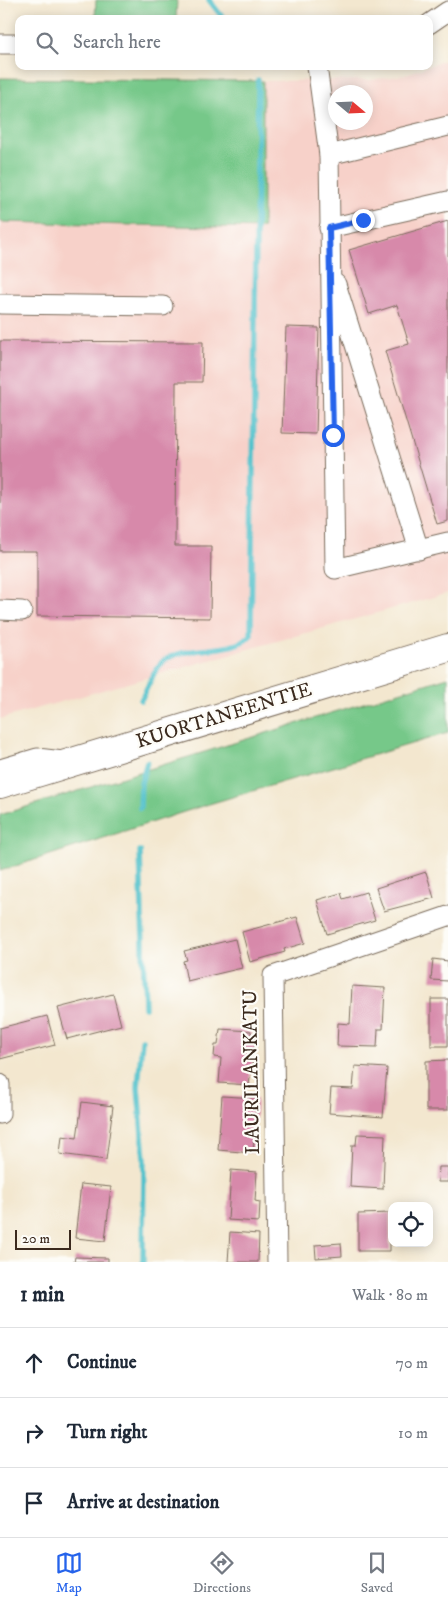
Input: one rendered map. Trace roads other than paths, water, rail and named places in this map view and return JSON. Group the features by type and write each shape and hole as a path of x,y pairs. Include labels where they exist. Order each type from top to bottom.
{"highway":[{"name":"KUORTANEENTIE","path":"0,784 448,648"}],"street":[{"path":"433,21 448,11"},
{"path":"0,44 15,44"},
{"path":"318,70 329,155 336,569 448,542"},
{"path":"329,155 448,126"},
{"path":"329,228 448,201"},
{"path":"330,263 419,550"},
{"path":"0,304 163,306"},
{"path":"0,610 22,610"},
{"path":"0,769 38,758 74,762"},
{"name":"LAURILANKATU","path":"277,1262 273,976 448,916"},
{"path":"0,1084 0,1114"}],"waterway":[{"path":"209,0 221,15"},
{"path":"141,700 159,665 172,656 221,648 243,641 251,635 258,80"},
{"path":"140,808 141,783 147,762"},
{"path":"140,851 145,1007"},
{"path":"142,1040 138,1087 144,1159 143,1262"}]}
